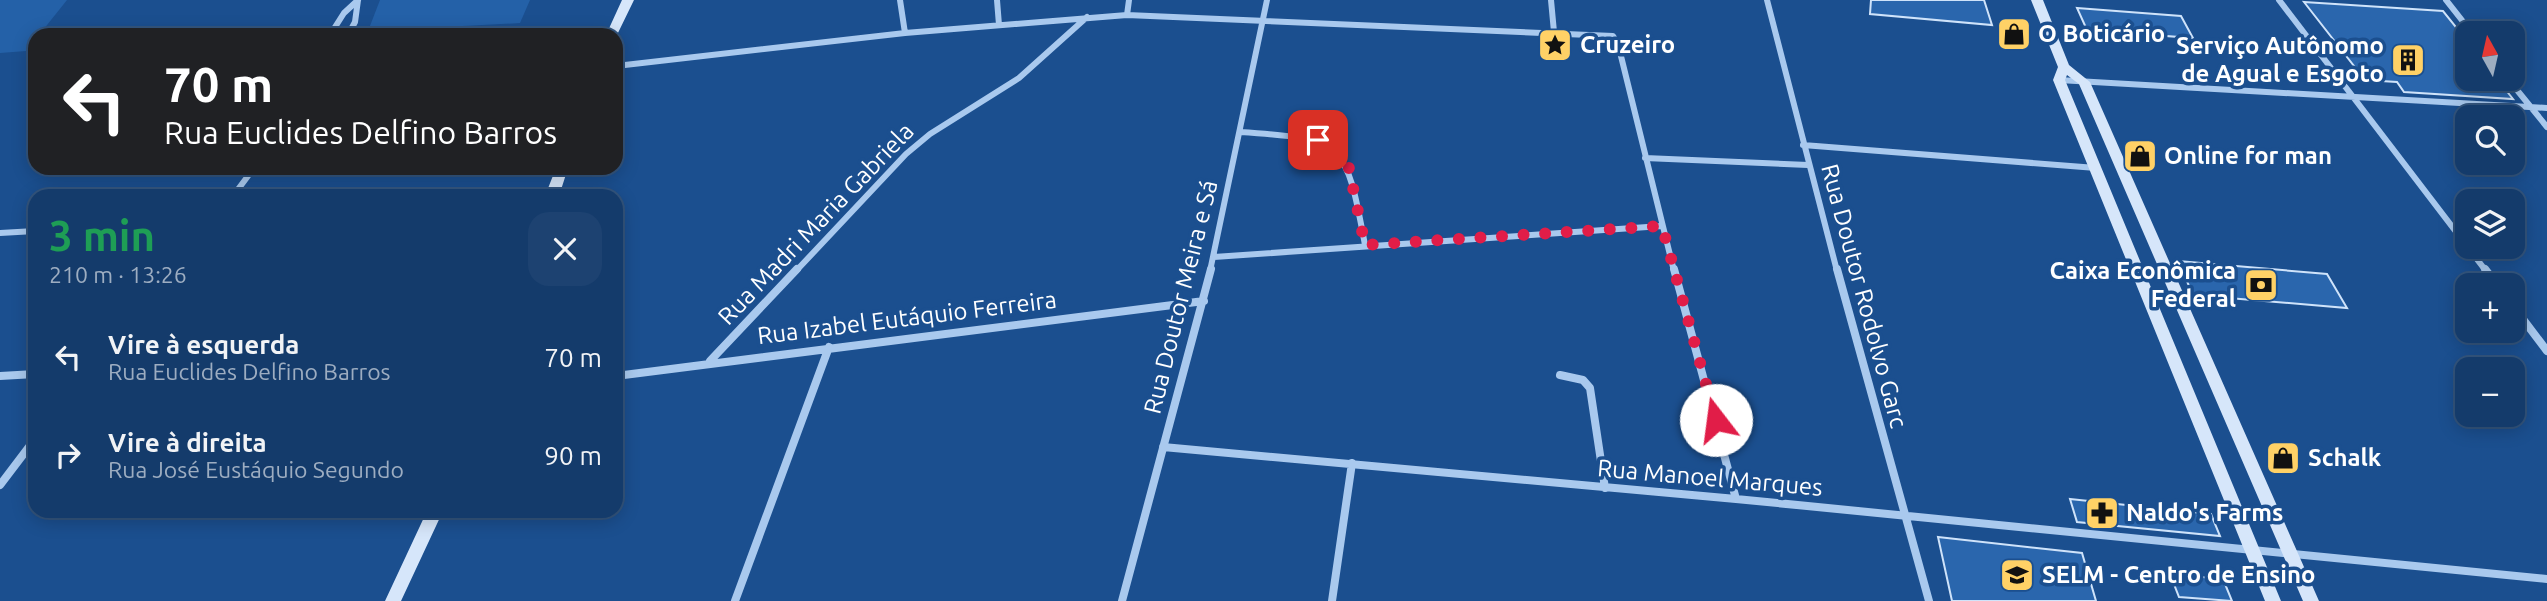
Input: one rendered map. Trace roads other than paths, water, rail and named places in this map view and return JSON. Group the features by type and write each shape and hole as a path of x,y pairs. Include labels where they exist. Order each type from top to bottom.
{"main road":[{"path":"615,28 628,0"},
{"path":"2037,0 2096,169 2273,601"},
{"path":"2062,74 2084,82 2311,601"},
{"path":"393,601 432,518"}],"street":[{"path":"334,28 344,13 358,0"},
{"path":"352,28 358,0"},
{"path":"900,0 905,33"},
{"path":"997,0 999,25"},
{"path":"1127,15 1129,0"},
{"name":"Rua Doutor Meira e Sá","path":"1122,601 1204,301 1267,0"},
{"path":"1551,0 1554,32"},
{"name":"Rua Doutor Rodolvo Garc","path":"1768,0 1808,165 1928,601"},
{"path":"2279,0 2488,273"},
{"path":"2446,0 2463,21"},
{"path":"623,65 905,33 1127,15 1238,18 1262,23 1613,36 1618,44 1662,226 1737,499"},
{"name":"Rua Madri Maria Gabriela","path":"709,362 906,154 930,134 1018,78 1087,17"},
{"path":"2084,82 2547,108"},
{"path":"2517,91 2547,127"},
{"path":"1240,132 1318,140 1342,155 1354,182 1365,245"},
{"path":"1803,145 2096,169"},
{"path":"1645,158 1808,165"},
{"path":"1214,257 1662,226"},
{"path":"0,233 28,231"},
{"name":"Rua Izabel Eutáquio Ferreira","path":"623,375 1204,301"},
{"path":"2525,322 2547,351"},
{"path":"735,601 829,347"},
{"path":"0,376 28,374"},
{"path":"1560,375 1583,380 1590,388 1605,488"},
{"name":"Rua Manoel Marques","path":"1163,447 1737,499 2292,555"},
{"path":"0,485 28,448"},
{"path":"1332,601 1352,463"},
{"path":"2292,555 2547,579"}],"place":[{"name":"O Boticário","path":"2014,34"},
{"name":"Cruzeiro","path":"1555,45"},
{"name":"Serviço Autônomo de Agual e Esgoto","path":"2408,60"},
{"name":"Online for man","path":"2140,156"},
{"name":"Caixa Econômica Federal","path":"2261,285"},
{"name":"Schalk","path":"2283,458"},
{"name":"Naldo's Farms","path":"2102,513"},
{"name":"SELM - Centro de Ensino","path":"2017,575"}]}
